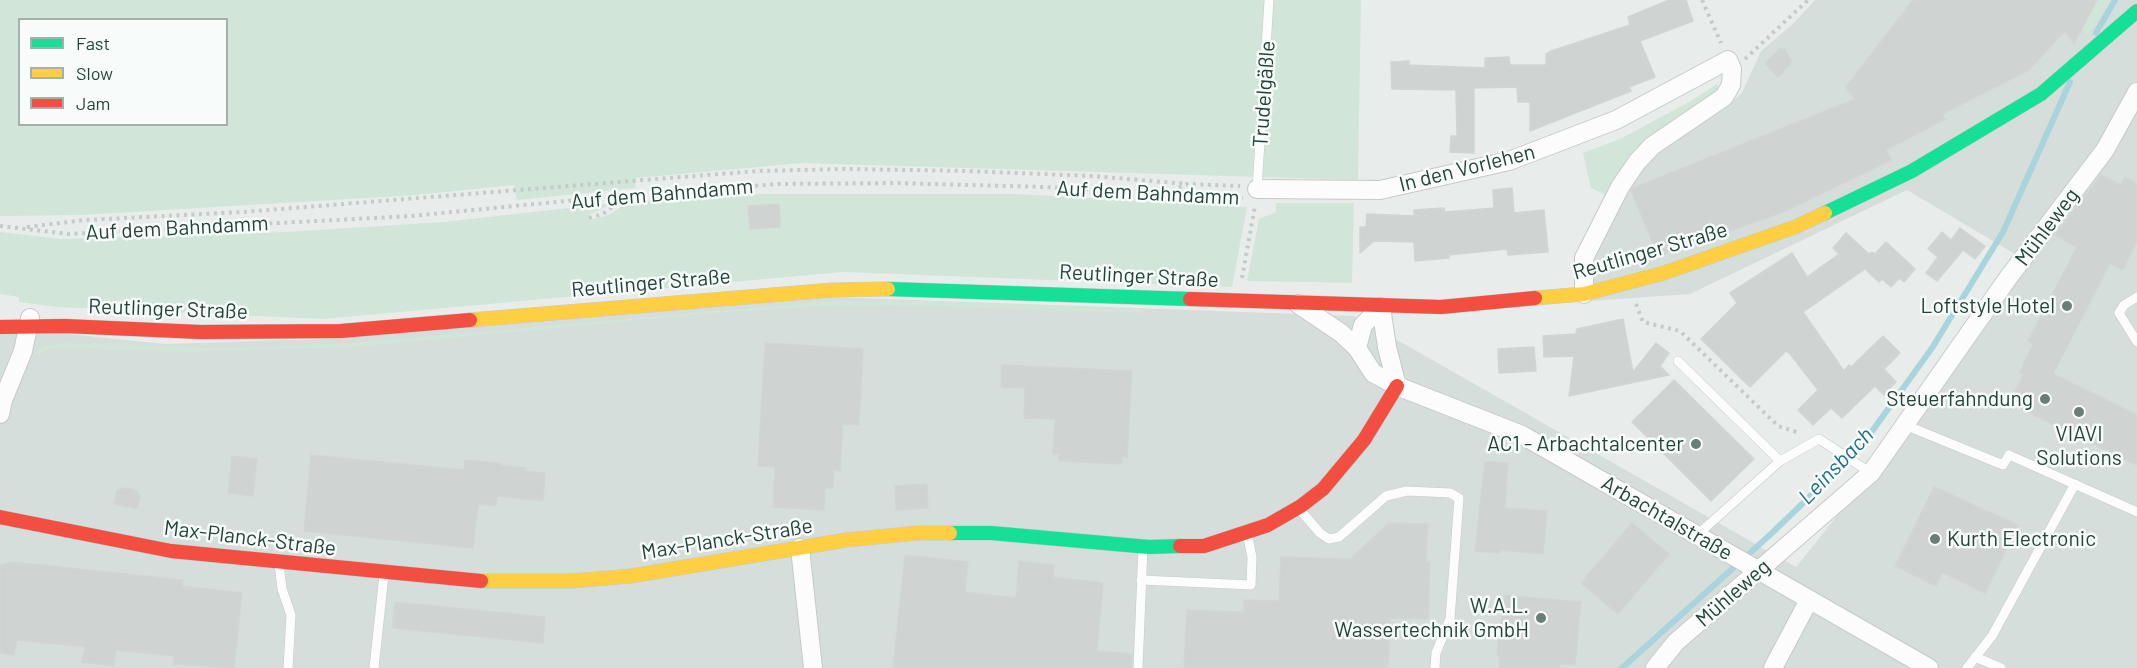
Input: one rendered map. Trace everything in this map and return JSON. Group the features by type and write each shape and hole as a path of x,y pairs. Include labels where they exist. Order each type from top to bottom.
{"main road":[{"name":"Reutlinger Straße","path":"13,324 200,332 341,331 753,295 854,290 1020,292 1381,307 1501,303 1584,294 1664,273 1795,227 1912,171 2041,94 2137,11"},
{"name":"Max-Planck-Straße","path":"0,517 171,551 471,581 580,581 631,576 882,536 952,532 1027,535 1178,548 1204,546 1247,533 1298,508 1323,489 1364,440 1397,386"}],"street":[{"name":"In den Vorlehen","path":"1252,198 1380,190 1509,162 1616,120 1730,65"},
{"path":"1584,294 1584,258 1631,170 1652,146 1724,97 1731,85 1730,65"},
{"name":"Mühleweg","path":"1655,668 1676,642 1866,470 1905,426 2008,278 2105,150 2136,96"},
{"name":"Arbachtalstraße","path":"1298,304 1341,333 1357,348 1373,373 1397,386 1522,435 1928,668"},
{"path":"1357,348 1363,325 1381,307"},
{"path":"1381,307 1387,347 1397,386"},
{"path":"1,401 20,362 13,324"},
{"path":"800,548 813,668"},
{"path":"1773,668 1809,600"}],"lane":[{"name":"Trudelgäßle","path":"1252,198 1269,0"},
{"path":"2137,297 2124,305 2119,313 2137,342"},
{"path":"1678,361 1780,461"},
{"path":"1905,426 2003,465 2009,455 2137,512"},
{"path":"1696,536 1780,461 1820,439 1866,470"},
{"path":"1966,668 1992,636 2074,484"},
{"path":"1298,508 1320,533 1329,539 1339,537 1386,496 1407,490 1450,493 1459,498 1450,619 1436,653 1435,668"},
{"path":"1141,580 1251,585 1252,557 1247,533"},
{"path":"1137,668 1143,546"},
{"path":"279,562 282,589 291,615 288,668"},
{"path":"374,668 384,573"},
{"path":"1975,657 2001,668"}],"path":[{"path":"1702,0 1730,65 1761,46 1808,0"},
{"path":"0,226 20,228 85,220 243,212 757,171 844,169 1092,176 1187,184 1252,198 1242,278"},
{"name":"Auf dem Bahndamm","path":"20,228 69,234 411,216 628,195 778,184 895,183 1252,198"},
{"path":"1162,196 1187,184"},
{"path":"589,218 603,214 628,195"},
{"path":"1627,301 1635,300 1645,323 1680,331 1778,426 1820,439"}],"shaded area":[{"path":"1815,0 2137,0 2137,668 0,668 0,327 165,344 321,339 776,295 1355,316 1796,567 1925,406 2025,260 1907,190 1690,294 1575,302 1608,223 1643,166 1687,131 1723,110 1742,93 1761,51 1794,23"}],"green space":[{"path":"0,0 1361,0 1358,180 803,163 636,178 635,188 517,200 514,185 416,195 82,215 0,216"},
{"path":"2097,0 2112,0 2087,35 2082,29"},
{"path":"1717,84 1719,90 1608,196 1591,188 1583,153 1620,139 1689,102"},
{"path":"732,194 1017,194 1247,207 1232,287 843,272 323,319 58,307 19,302 19,297 0,294 0,232 61,239 286,232 444,222 614,203 589,215 590,220 609,215 628,202"},
{"path":"1276,203 1354,203 1352,283 1247,281 1259,219 1276,212"},
{"path":"902,300 1144,309 1142,313 892,305 810,307 715,313 355,347 188,352 66,347 48,349 38,356 34,353 45,346 64,343 222,348 350,343 834,301"}],"building":[{"path":"1669,0 1686,0 1693,21 1640,41 1655,77 1629,87 1631,91 1530,131 1530,102 1518,102 1517,87 1474,88 1474,153 1450,152 1451,136 1457,136 1456,90 1392,89 1391,62 1409,61 1409,65 1485,68 1485,58 1509,57 1510,65 1546,65 1546,54 1551,51 1630,25 1628,17"},
{"path":"1913,0 2097,0 2074,44 2065,31 2029,70 1942,114 1945,119 1886,150 1891,160 1783,212 1658,256 1631,190 1855,99 1846,87"},
{"path":"1780,49 1784,49 1792,62 1778,77 1765,63"},
{"path":"2101,175 2121,185 2125,177 2137,184 2137,240 2123,270 2110,263 2053,374 2137,415 2137,465 2009,403 2024,374 2020,372 2033,344 2028,341 2077,247 2055,235"},
{"path":"1512,188 1514,213 1544,210 1548,252 1508,255 1507,249 1415,261 1414,242 1374,241 1360,253 1360,227 1366,227 1367,214 1414,216 1414,210 1444,208 1445,212 1494,208 1493,190"},
{"path":"779,204 780,227 750,229 748,206"},
{"path":"1960,228 1985,246 1975,259 1963,250 1937,281 1926,273 1938,257 1928,249 1942,232 1951,240"},
{"path":"1846,233 1869,254 1872,252 1875,254 1886,242 1915,269 1904,282 1899,278 1891,287 1882,279 1879,282 1865,269 1803,312 1844,371 1883,336 1900,353 1884,369 1896,382 1884,395 1875,386 1842,418 1831,408 1813,425 1798,410 1818,390 1790,354 1786,351 1750,387 1701,339 1737,303 1730,293 1792,253 1807,277 1839,254 1833,248"},
{"path":"1623,319 1633,372 1656,343 1669,353 1660,366 1669,375 1569,396 1574,356 1544,357 1543,336 1576,334 1577,329"},
{"path":"765,343 863,349 859,425 843,424 840,471 834,470 833,488 825,488 824,510 773,507 775,467 758,466"},
{"path":"1534,347 1536,371 1499,373 1498,349"},
{"path":"1002,365 1132,371 1127,457 1122,457 1122,464 1059,461 1059,454 1053,454 1055,419 1024,418 1025,388 1001,387"},
{"name":"AC1 - Arbachtalcenter","path":"1674,380 1754,459 1711,501 1632,422"},
{"path":"311,455 464,470 465,460 501,463 500,465 526,468 526,471 545,473 543,501 497,496 496,506 478,504 473,548 304,531"},
{"path":"232,456 257,459 253,496 228,493"},
{"path":"1485,461 1508,463 1505,508 1547,511 1543,554 1501,550 1500,553 1475,551"},
{"path":"927,484 928,508 896,510 895,486"},
{"path":"1934,487 2018,525 1985,593 1942,572 1936,586 1895,566"},
{"path":"123,488 136,490 140,496 137,509 114,504 117,491"},
{"path":"1389,523 1428,524 1426,562 1430,562 1428,619 1390,618 1388,668 1184,668 1187,610 1244,612 1244,600 1279,601 1281,557 1350,559"},
{"path":"1632,523 1669,554 1618,614 1581,583"},
{"path":"905,555 968,562 965,592 1016,598 1019,561 1054,565 1053,577 1103,583 1097,651 1132,654 1131,668 893,668"},
{"path":"13,562 183,580 182,586 242,593 234,668 173,664 174,656 116,650 113,666 82,662 85,647 17,640 14,655 0,653 0,565"},
{"name":"W.A.L. Wassertechnik GmbH","path":"1504,595 1581,602 1575,665 1561,664 1559,668 1499,668 1500,658 1497,653"},
{"path":"395,602 545,617 543,643 392,628"}],"waterway":[{"name":"Leinsbach","path":"2096,33 2115,0"},
{"name":"Leinsbach","path":"1622,668 1772,533 1860,448 1932,348 2003,232 2070,82"}],"traffic: fast":[{"path":"1825,213 1912,171 2041,94 2137,11"},
{"path":"888,289 1190,299"},
{"path":"950,533 991,533 1149,547 1180,546"}],"traffic: slow":[{"path":"1535,298 1584,294 1664,273 1795,227 1825,213"},
{"path":"470,320 832,290 888,289"},
{"path":"481,581 571,581 631,576 846,540 918,533 950,533"}],"traffic: jam":[{"path":"1190,299 1441,307 1535,298"},
{"path":"0,327 65,326 200,332 341,331 470,320"},
{"path":"1180,546 1204,546 1268,525 1301,506 1323,489 1364,440 1397,386"},
{"path":"0,517 171,551 481,581"}],"place":[{"name":"Loftstyle Hotel","path":"2067,306"},
{"name":"Steuerfahndung","path":"2045,399"},
{"name":"VIAVI Solutions","path":"2079,412"},
{"name":"AC1 - Arbachtalcenter","path":"1696,444"},
{"name":"Kurth Electronic","path":"1935,539"},
{"name":"W.A.L. Wassertechnik GmbH","path":"1541,618"}]}
